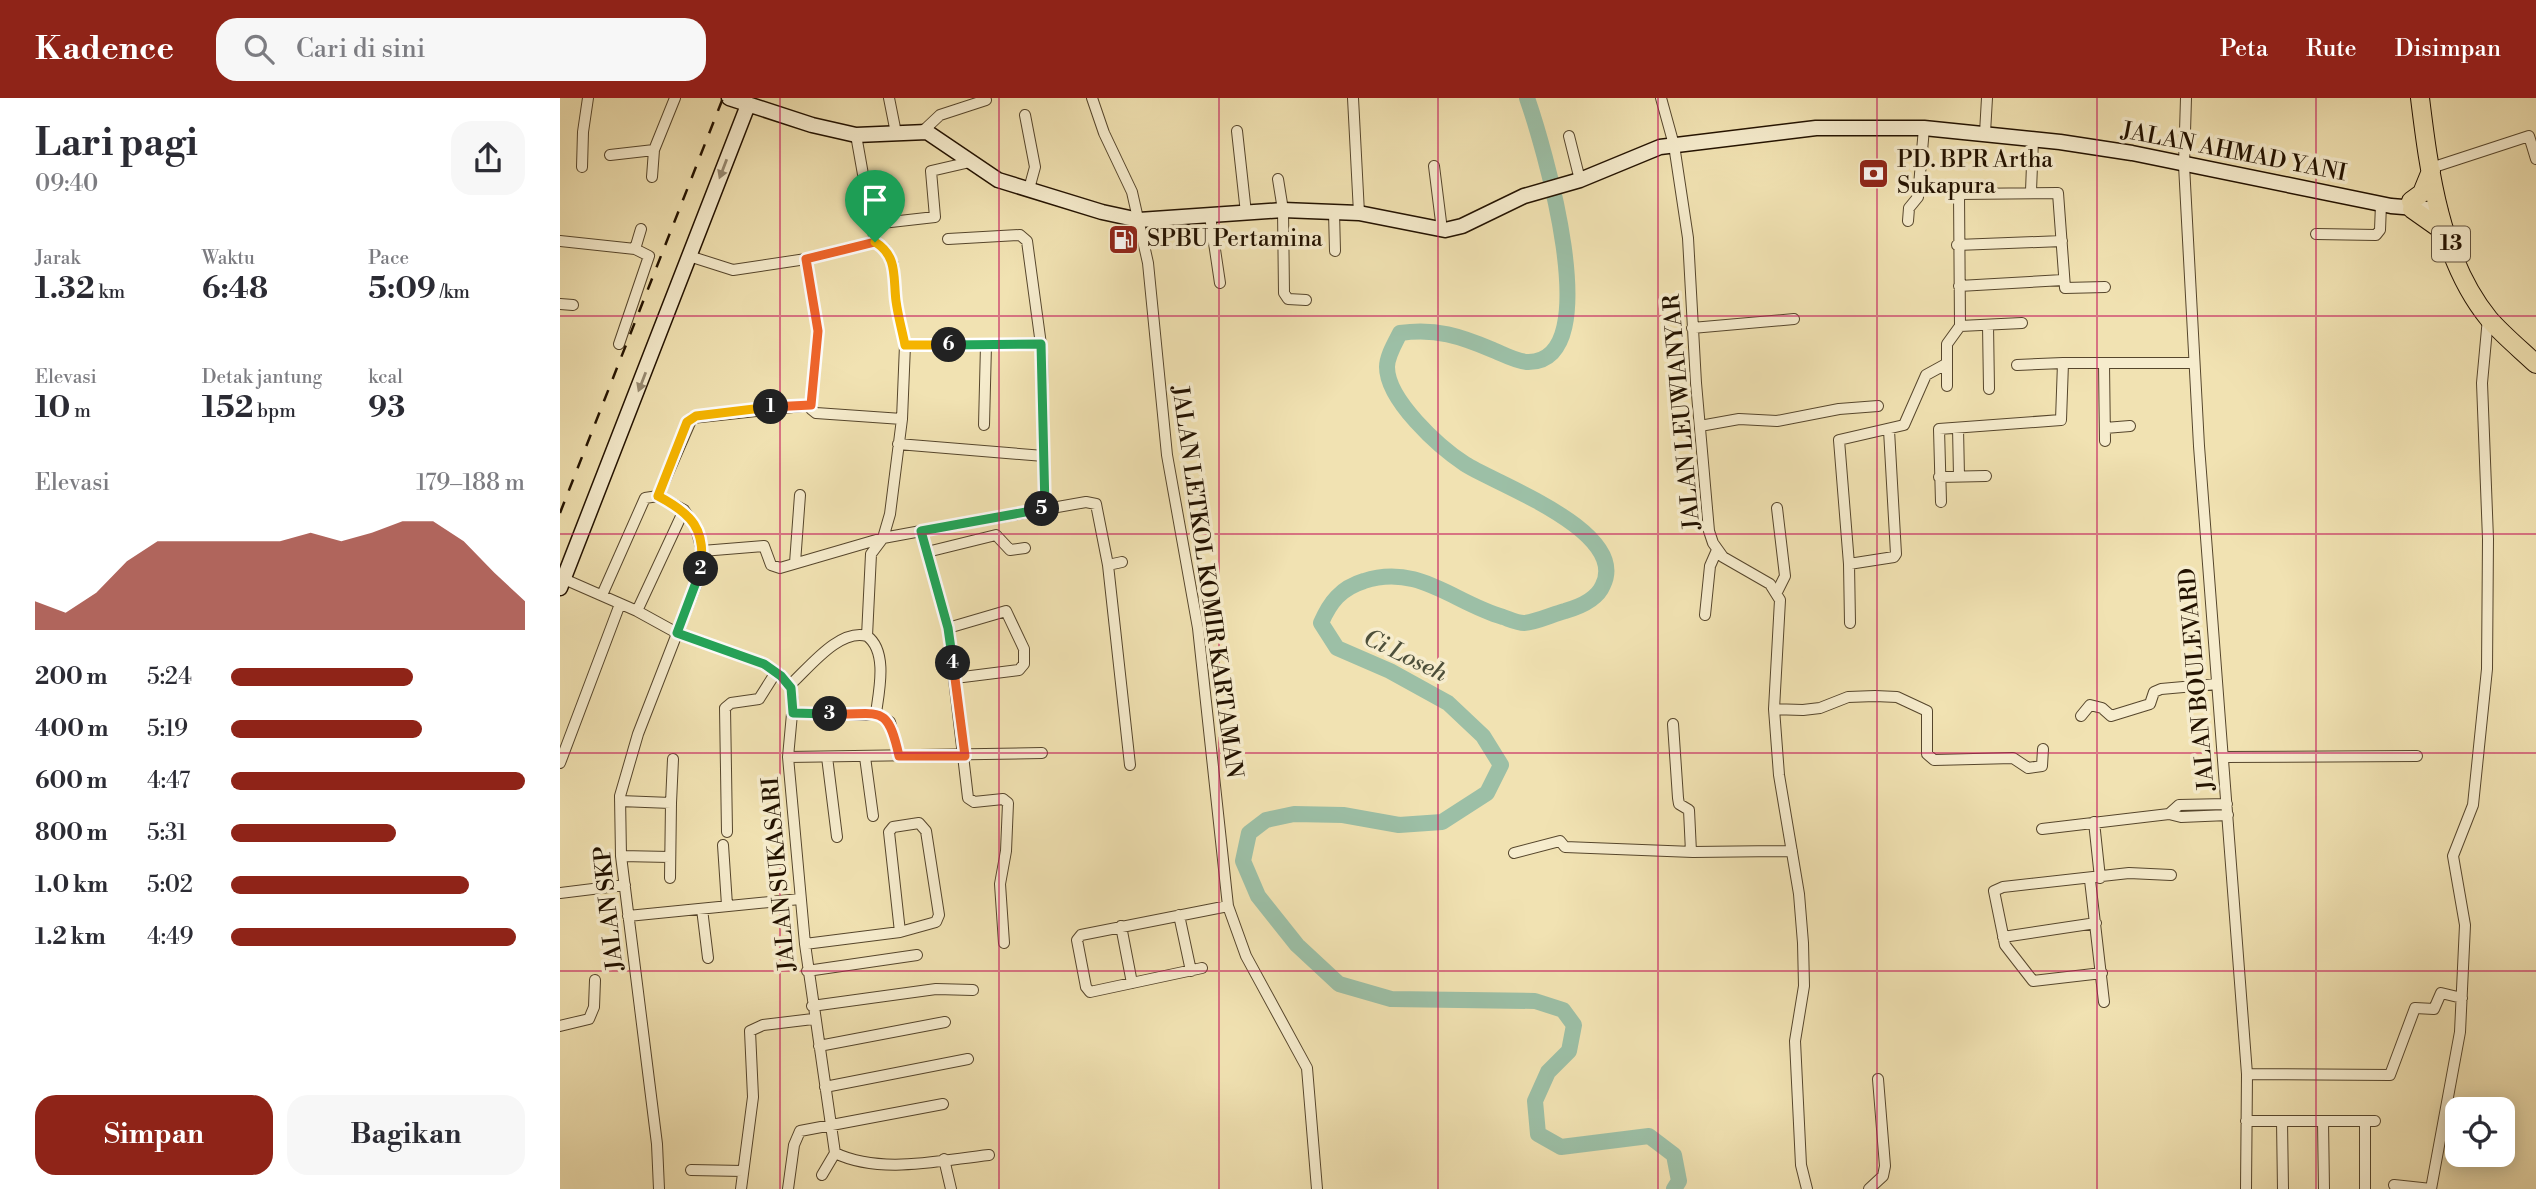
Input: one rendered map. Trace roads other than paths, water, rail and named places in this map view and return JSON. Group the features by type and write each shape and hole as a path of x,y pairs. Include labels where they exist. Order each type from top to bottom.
{"highway":[{"name":"13","path":"2420,98 2431,170 2446,233 2472,292 2488,317 2536,364"},
{"path":"2431,170 2422,193 2411,205 2446,233"}],"street":[{"path":"582,167 588,98"},
{"path":"652,177 654,150 675,98"},
{"path":"889,98 896,133"},
{"name":"JALAN LETKOL KOMIR KARTAMAN","path":"1092,98 1104,133 1127,179 1139,220 1150,280 1167,455 1198,628 1228,906 1246,956 1307,1068 1317,1189"},
{"path":"1353,98 1359,213"},
{"name":"JALAN LEUWIANYAR","path":"1661,98 1674,145 1688,238 1692,328 1709,531 1717,550 1759,576 1777,592"},
{"path":"1985,133 1987,98"},
{"name":"JALAN BOULEVARD","path":"2186,98 2184,165 2194,363 2247,1074 2246,1189"},
{"path":"876,713 879,657 876,645 867,636 855,634 840,640 789,685 764,664 677,633 602,596 562,584 690,256 737,100 856,135 923,131 944,113 986,100"},
{"path":"1025,114 1035,167 1028,189"},
{"name":"JALAN AHMAD YANI","path":"923,131 938,137 998,180 1139,220 1283,210 1359,213 1442,230 1462,226 1510,202 1544,189 1573,182 1655,148 1816,128 1924,128 1985,133 2132,153 2386,205 2438,204"},
{"path":"1908,221 1909,208 1919,197 1924,128"},
{"path":"1237,131 1246,213"},
{"path":"856,135 875,242 888,252 893,264 896,302 905,345 902,419 890,514 883,538 871,554 867,636"},
{"path":"1569,136 1573,182"},
{"path":"2431,170 2529,136 2536,159"},
{"path":"2031,191 2033,139"},
{"path":"610,155 654,150"},
{"path":"873,224 935,217 931,171 970,162"},
{"path":"1434,166 1442,230"},
{"path":"1278,179 1283,210 1284,293 1288,299 1306,300"},
{"path":"1947,386 1947,344 1960,326 1957,245 1959,194 2031,191 2059,194 2063,280 2067,289 2105,287"},
{"path":"2316,234 2376,235 2380,230 2386,205"},
{"path":"1334,212 1335,251"},
{"path":"1210,216 1220,283"},
{"path":"635,249 641,229"},
{"path":"948,239 1017,235 1025,237 1041,344 1045,508"},
{"path":"560,241 635,249 649,256 619,344"},
{"path":"1957,245 2062,241"},
{"path":"690,256 733,271 806,259 875,242"},
{"path":"806,259 818,331 811,405 816,413 902,419"},
{"path":"1959,286 2063,280"},
{"path":"560,304 573,304"},
{"path":"2394,1185 2431,1189 2460,1032 2465,925 2453,856 2473,805 2487,669 2488,539 2483,383 2488,317"},
{"path":"1692,328 1794,319"},
{"path":"1960,326 2022,323"},
{"path":"1988,325 1989,389"},
{"path":"905,345 1041,344"},
{"path":"984,425 986,345"},
{"path":"1941,502 1938,431 2061,420 2063,363"},
{"path":"2017,365 2194,363"},
{"path":"1850,623 1849,564 1839,440 1905,425 1926,375 1946,364"},
{"path":"2104,364 2105,441"},
{"path":"658,496 692,418 811,405"},
{"path":"1700,426 1739,419 1777,421 1828,411 1878,406"},
{"path":"2105,428 2130,426"},
{"path":"1958,428 1959,476"},
{"path":"1849,564 1894,557 1896,554 1889,430"},
{"path":"898,444 1044,456"},
{"path":"1939,477 1986,476"},
{"path":"795,564 800,495"},
{"path":"602,596 645,499 658,496 684,510 696,528 702,551 763,546 773,566 795,564 883,538 1045,508 1095,503 1108,565 1130,765"},
{"path":"1777,508 1785,576 1777,592 1781,608 1774,727 1802,943 1804,986 1795,1041 1801,1165 1807,1189"},
{"path":"637,611 684,510"},
{"path":"921,531 948,628 968,799 974,802 1003,799 1007,803 1006,851 1000,884 1004,943"},
{"path":"928,552 996,535 1001,536 1010,550 1025,548"},
{"path":"1705,615 1710,566 1717,550"},
{"name":"JALAN SKP","path":"659,1189 657,1144 621,856 620,801 622,780 634,746 701,572 702,551"},
{"path":"1108,565 1122,562"},
{"path":"560,763 620,604"},
{"path":"948,628 1007,611 1024,652 1024,664 1019,670 955,678"},
{"path":"727,832 725,708 731,703 759,699 776,672"},
{"path":"2081,716 2090,705 2102,708 2111,716 2151,704 2154,692 2217,684"},
{"name":"JALAN SUKASARI","path":"789,685 793,713 788,757 804,944 813,1019 835,1153"},
{"path":"1774,709 1820,708 1848,697 1897,697 1927,711 1927,754 1934,760 2013,758 2028,768 2042,766 2043,749"},
{"path":"793,713 876,713 890,722 899,756"},
{"path":"1673,724 1678,798 1679,804 1689,810 1691,852"},
{"path":"788,757 1042,753"},
{"path":"2223,757 2417,755"},
{"path":"827,757 837,837"},
{"path":"865,757 873,816"},
{"path":"670,878 673,759"},
{"path":"620,801 671,803"},
{"path":"2042,829 2169,814 2181,817 2227,809"},
{"path":"2094,822 2096,923 2104,1002"},
{"path":"804,944 900,932 930,926 939,918 926,831 919,823 893,827 888,832 900,932"},
{"path":"1514,853 1560,841 1565,847 1691,852 1792,851"},
{"path":"723,845 727,905"},
{"path":"621,856 670,857"},
{"path":"2102,973 2033,981 2003,937 1994,894 2003,887 2095,879 2129,873 2171,875"},
{"path":"560,892 625,885"},
{"path":"628,916 800,899"},
{"path":"1179,915 1196,970 1093,992 1086,987 1078,937 1121,926 1179,915 1228,906"},
{"path":"702,909 708,958"},
{"path":"2003,937 2096,923"},
{"path":"1121,926 1132,983"},
{"path":"807,971 917,956"},
{"path":"560,1026 589,1019 594,1007 595,980"},
{"path":"812,1006 936,989 973,990"},
{"path":"2247,1074 2390,1075 2415,1008 2434,1009 2441,993 2462,998"},
{"path":"741,1189 753,1097 750,1031 760,1026 813,1019"},
{"path":"819,1046 945,1023"},
{"path":"825,1087 968,1059"},
{"path":"1869,1189 1883,1177 1885,1166 1878,1079"},
{"path":"789,1189 799,1132 943,1104"},
{"path":"2246,1121 2370,1121 2365,1189"},
{"path":"2282,1121 2283,1189"},
{"path":"2323,1121 2324,1189"},
{"path":"822,1175 835,1153 879,1163 989,1155"},
{"path":"944,1159 951,1189"},
{"path":"691,1170 743,1171"}],"waterway":[{"name":"Ci Loseh","path":"1527,98 1545,156 1564,245 1567,289 1564,327 1552,353 1524,362 1459,337 1437,332 1400,333 1387,363 1389,380 1416,422 1465,464 1529,497 1579,528 1597,546 1606,565 1603,585 1592,599 1582,605 1524,623 1485,611 1435,587 1402,577 1364,581 1343,592 1332,602 1321,623 1337,648 1390,671 1448,703 1483,736 1501,765 1487,793 1442,822 1399,825 1343,815 1294,814 1266,820 1249,833 1243,861 1258,896 1297,945 1339,984 1391,999 1535,1001 1563,1010 1574,1025 1569,1051 1548,1072 1535,1101 1538,1134 1561,1147 1649,1136 1674,1155 1679,1181 1674,1189"}],"railway":[{"path":"560,513 723,98"}],"place":[{"name":"PD. BPR Artha Sukapura","path":"1874,173"},
{"name":"SPBU Pertamina","path":"1124,239"}]}
